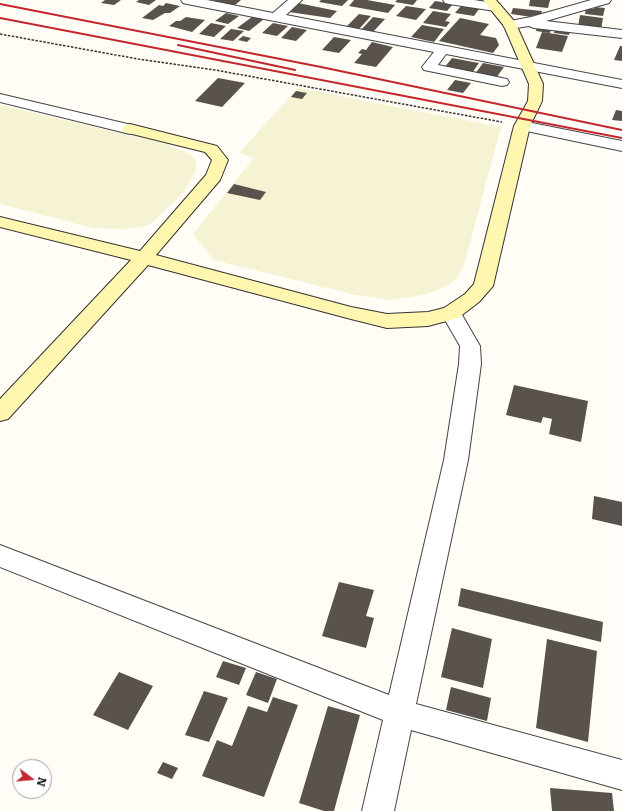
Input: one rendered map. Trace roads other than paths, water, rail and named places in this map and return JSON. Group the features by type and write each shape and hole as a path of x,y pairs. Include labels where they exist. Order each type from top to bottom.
{"street":[{"path":"187,0 622,84"},
{"path":"276,17 296,0"},
{"path":"0,222 387,321 428,319 451,313 472,298 483,286 522,126 535,101 536,84 510,25 492,3 449,0"},
{"path":"510,25 527,22 605,0"},
{"path":"527,22 539,25 622,34"},
{"path":"443,49 428,67 502,82"},
{"path":"0,98 211,149 220,160 214,176 144,258 0,413"},
{"path":"522,126 622,146"},
{"path":"378,811 456,460 470,364 470,346 451,313"},
{"path":"0,556 400,713 622,775"}],"railway":[{"path":"0,4 321,67 622,130"},
{"path":"0,18 622,138"},
{"path":"178,45 295,70"}]}
